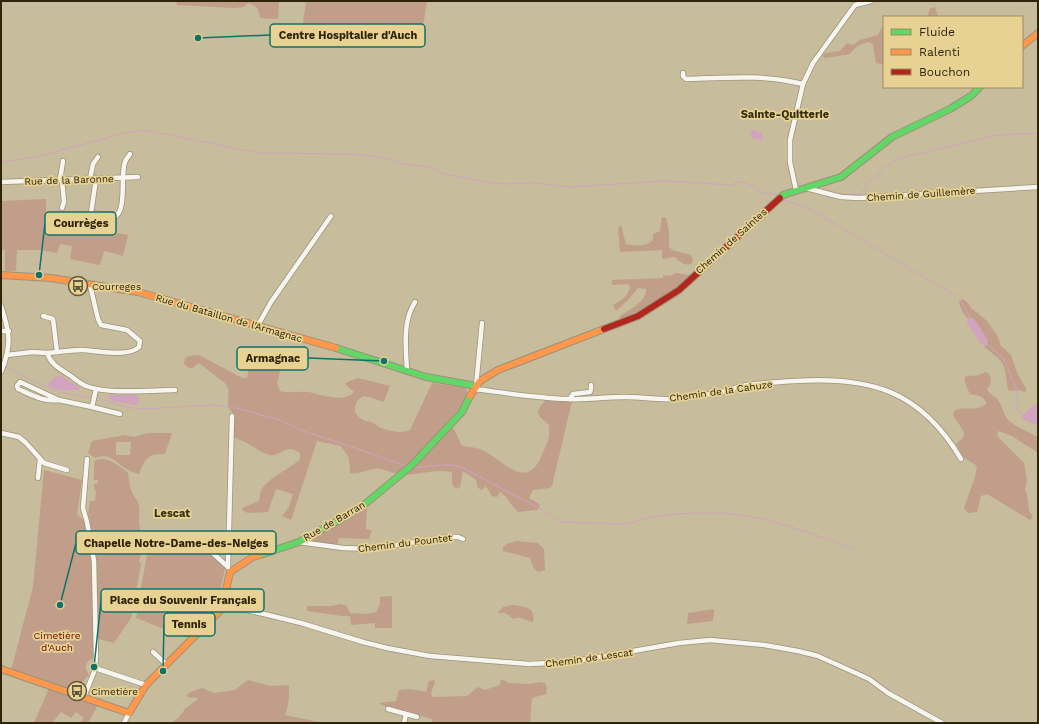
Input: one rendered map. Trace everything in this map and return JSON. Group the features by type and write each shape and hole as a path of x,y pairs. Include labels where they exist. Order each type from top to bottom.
{"street":[{"path":"796,190 790,162 790,140 803,84 813,63 855,3 871,1"},
{"path":"1023,45 1038,33"},
{"path":"683,73 683,76 686,79 768,77 803,84"},
{"name":"Chemin de Saintes","path":"475,388 480,381 498,370 638,316 679,290 783,195 841,177 891,138 915,124 957,106 972,96 979,88"},
{"path":"96,179 90,213 116,216 118,214 122,198 122,178 125,162 130,154"},
{"path":"90,179 93,164 98,157"},
{"path":"62,208 64,202 61,180 63,161"},
{"name":"Rue de la Baronne","path":"1,182 138,177"},
{"name":"Chemin de Guillemère","path":"805,188 841,197 859,198 1038,187"},
{"path":"257,327 271,302 291,276 331,216"},
{"name":"Rue du Bataillon de l'Armagnac","path":"1,275 51,278 138,292 257,327 332,347 407,371 475,388"},
{"path":"7,355 32,352 47,353 81,350 113,353 134,350 139,347 140,341 127,330 101,325 98,319 90,285"},
{"path":"407,371 406,324 410,309 415,302"},
{"path":"1,306 9,331 7,355 1,372"},
{"path":"43,316 53,319 57,352"},
{"path":"475,388 482,322"},
{"path":"1,331 9,331"},
{"path":"47,353 50,361 61,370 81,383 96,389 125,391 175,390"},
{"name":"Chemin de la Cahuze","path":"475,388 512,394 570,399 625,397 674,399 721,392 749,385 841,380 888,390 915,406 936,424 962,458"},
{"path":"59,400 20,382 17,386 18,389 41,400 59,400 120,414"},
{"path":"570,399 573,394 590,392 591,385"},
{"name":"Rue de Barran","path":"229,570 254,557 299,542 345,517 387,486 412,465 453,423 462,412 475,388"},
{"path":"92,407 96,389"},
{"path":"126,722 129,713 146,685 214,618 222,605 229,570 232,416"},
{"path":"1,433 15,435 22,439 40,459 51,466 68,470"},
{"path":"38,478 40,459"},
{"path":"84,697 95,668 96,658 94,561 88,522 83,508 87,459"},
{"path":"168,533 204,545 229,570"},
{"name":"Chemin du Pountet","path":"299,542 355,549 382,547 449,536 458,537 463,540"},
{"name":"Chemin de Lescat","path":"222,605 301,623 387,648 430,656 529,664 570,662 679,643 710,640 798,650 818,656 870,679 888,693 942,723"},
{"path":"153,652 166,664"},
{"path":"95,668 146,685"},
{"path":"1,669 129,713"},
{"path":"388,709 417,718"},
{"path":"404,723 406,714"}],"green space":[{"path":"176,1 279,1 278,19 260,18 257,8 248,3 244,7 234,8 177,5"},
{"path":"306,1 427,1 422,33 365,28 351,30 305,24 303,23"},
{"path":"935,7 938,16 927,16 930,8"},
{"path":"882,27 883,65 876,63 873,45 870,42 858,46 850,54 825,58 822,56 826,53 840,51 847,43 853,45 860,40 878,35"},
{"path":"46,199 46,225 75,226 128,235 123,256 104,251 100,265 70,259 72,246 60,244 57,253 40,250 17,250 16,271 5,271 5,250 1,250 1,201"},
{"path":"662,217 666,218 669,231 669,247 674,251 686,253 692,256 693,262 691,264 684,264 675,257 662,259 662,250 620,252 618,228 621,225 626,244 644,245 653,240 653,234 660,231"},
{"path":"676,273 690,275 669,294 621,320 619,317 640,302 646,289 638,288 616,311 613,305 626,296 630,287 628,284 612,285 612,280 663,278 663,275 670,276"},
{"path":"963,299 971,308 987,321 997,335 1001,346 1011,355 1018,375 1026,388 1025,392 1019,390 1009,391 1006,373 1001,361 984,346 987,345 970,318 968,319 960,306 959,301"},
{"path":"252,350 258,351 261,357 281,367 277,383 280,391 308,392 338,398 349,396 354,392 345,383 358,378 390,386 384,402 363,396 356,404 355,411 356,414 363,420 372,422 379,427 394,432 410,430 432,383 465,388 467,391 465,400 460,408 446,423 454,429 462,446 473,447 481,450 514,470 522,473 529,472 535,467 548,441 549,425 538,413 540,407 546,400 572,401 552,486 550,488 533,490 529,498 539,504 540,506 537,510 518,512 503,494 500,492 497,497 492,496 486,486 482,490 478,488 476,480 463,471 460,487 456,489 452,484 451,472 438,471 405,475 383,469 377,469 359,473 350,473 349,458 341,446 317,441 291,520 282,516 289,507 293,494 276,489 268,512 248,513 243,511 242,508 259,501 261,491 264,486 300,459 300,453 295,450 287,449 277,454 270,455 233,436 234,417 231,410 228,408 229,393 226,384 199,363 193,368 189,368 184,364 185,358 199,355 242,378 247,378"},
{"path":"985,372 988,373 991,379 991,383 987,389 1001,404 1008,420 1016,426 1038,437 1038,453 1012,436 998,431 997,436 1024,463 1027,480 1025,490 1029,511 1033,517 1030,520 987,494 981,496 977,512 968,513 964,508 975,477 977,466 963,457 956,444 963,438 964,432 953,415 954,411 958,409 973,409 982,407 986,404 984,399 978,395 970,394 965,380 965,377 980,375"},
{"path":"148,433 172,433 165,454 149,457 145,461 140,474 128,470 109,457 105,456 95,458 88,453 92,441 125,435 134,437","holes":["116,442 131,442 130,455 116,455"]},
{"name":"Cimetière d'Auch","path":"102,459 116,464 128,473 131,490 138,504 139,525 146,544 145,551 142,550 139,562 141,564 131,618 114,643 99,639 98,637 96,562 88,515 90,501 95,501 96,490 94,490 94,484 98,483 98,480 94,480 94,462"},
{"name":"Cimetière d'Auch","path":"44,470 82,480 77,514 86,523 92,561 94,658 87,662 86,669 89,674 75,692 11,670 33,587"},
{"path":"367,506 366,529 372,530 369,539 339,538 337,545 310,542 308,540 347,519"},
{"path":"151,531 205,548 225,568 217,606 211,615 188,638 136,618"},
{"path":"516,541 538,543 544,549 545,570 538,572 533,567 530,558 503,551 503,547"},
{"path":"392,596 392,628 375,628 375,623 351,625 350,616 307,611 307,606 332,606 341,604 347,606 350,613 366,614 376,612 380,604 380,597"},
{"path":"512,605 525,607 531,610 533,613 533,622 521,618 514,619 505,613 497,613 503,607"},
{"path":"714,609 713,621 687,624 688,613"},
{"path":"501,679 509,683 545,683 547,688 546,694 532,698 530,723 432,723 432,719 379,703 396,701 399,690 403,689 426,692 429,681 434,680 435,682 431,693 434,697 467,696 478,687 485,690 500,685"},
{"path":"248,680 270,686 289,685 289,697 285,715 323,723 171,723 178,718 186,708 198,699 187,697 190,692 202,688 214,693 235,690"},
{"path":"49,688 98,705 88,723 80,723 84,718 76,712 71,718 61,712 52,723 34,723"}],"shaded area":[{"path":"752,130 762,133 763,138 758,140 752,138 750,132"},
{"path":"970,318 975,320 988,340 987,345 982,345 967,323"},
{"path":"57,376 61,376 80,388 79,390 60,390 49,387 48,383"},
{"path":"110,395 137,395 139,402 136,405 112,401 108,397"},
{"path":"1038,402 1038,426 1023,419 1022,415"}],"waterway":[{"path":"1,162 36,157 129,132 144,130 258,153 350,154"},
{"path":"828,191 845,195 861,194 869,181 877,176 884,167 904,157 998,135 1038,133"},
{"path":"354,154 391,159 403,164 429,167 445,174 491,183 535,183 569,187 666,181 731,185 741,182 749,184 765,193 778,196"},
{"path":"782,199 812,210 956,296"},
{"path":"960,299 970,318"},
{"path":"987,344 1003,358 1017,390 1018,410 1022,415"},
{"path":"6,367 58,391 91,397"},
{"path":"98,398 124,407 143,409 212,405 233,407"},
{"path":"236,408 280,420 303,431 406,466"},
{"path":"413,468 444,465 461,467 550,514 560,522 623,524 671,514 722,513 741,515 779,523 853,548"}],"traffic: fast":[{"path":"780,198 783,195 841,177 892,137 950,109 971,96 979,88"},
{"path":"336,348 426,377 476,386"},
{"path":"260,555 299,542 345,517 365,504 412,465 462,412 470,396"}],"traffic: slow":[{"path":"1023,45 1038,33"},
{"path":"1,275 51,278 138,292 336,348"},
{"path":"470,396 480,381 498,370 604,329"},
{"path":"1,669 129,713 146,685 219,612 224,599 230,572 253,557 260,555"}],"traffic: jam":[{"path":"604,329 638,316 679,290 780,198"}],"place":[{"name":"Centre Hospitalier d'Auch","path":"198,38"},
{"name":"Courrèges","path":"39,275"},
{"name":"Courreges","path":"78,286"},
{"name":"Armagnac","path":"384,361"},
{"name":"Chapelle Notre-Dame-des-Neiges","path":"60,605"},
{"name":"Place du Souvenir Français","path":"94,667"},
{"name":"Tennis","path":"163,671"},
{"name":"Cimetière","path":"77,691"}],"district":[{"name":"Sainte-Quitterie","path":"785,114"},
{"name":"Lescat","path":"172,513"}]}
